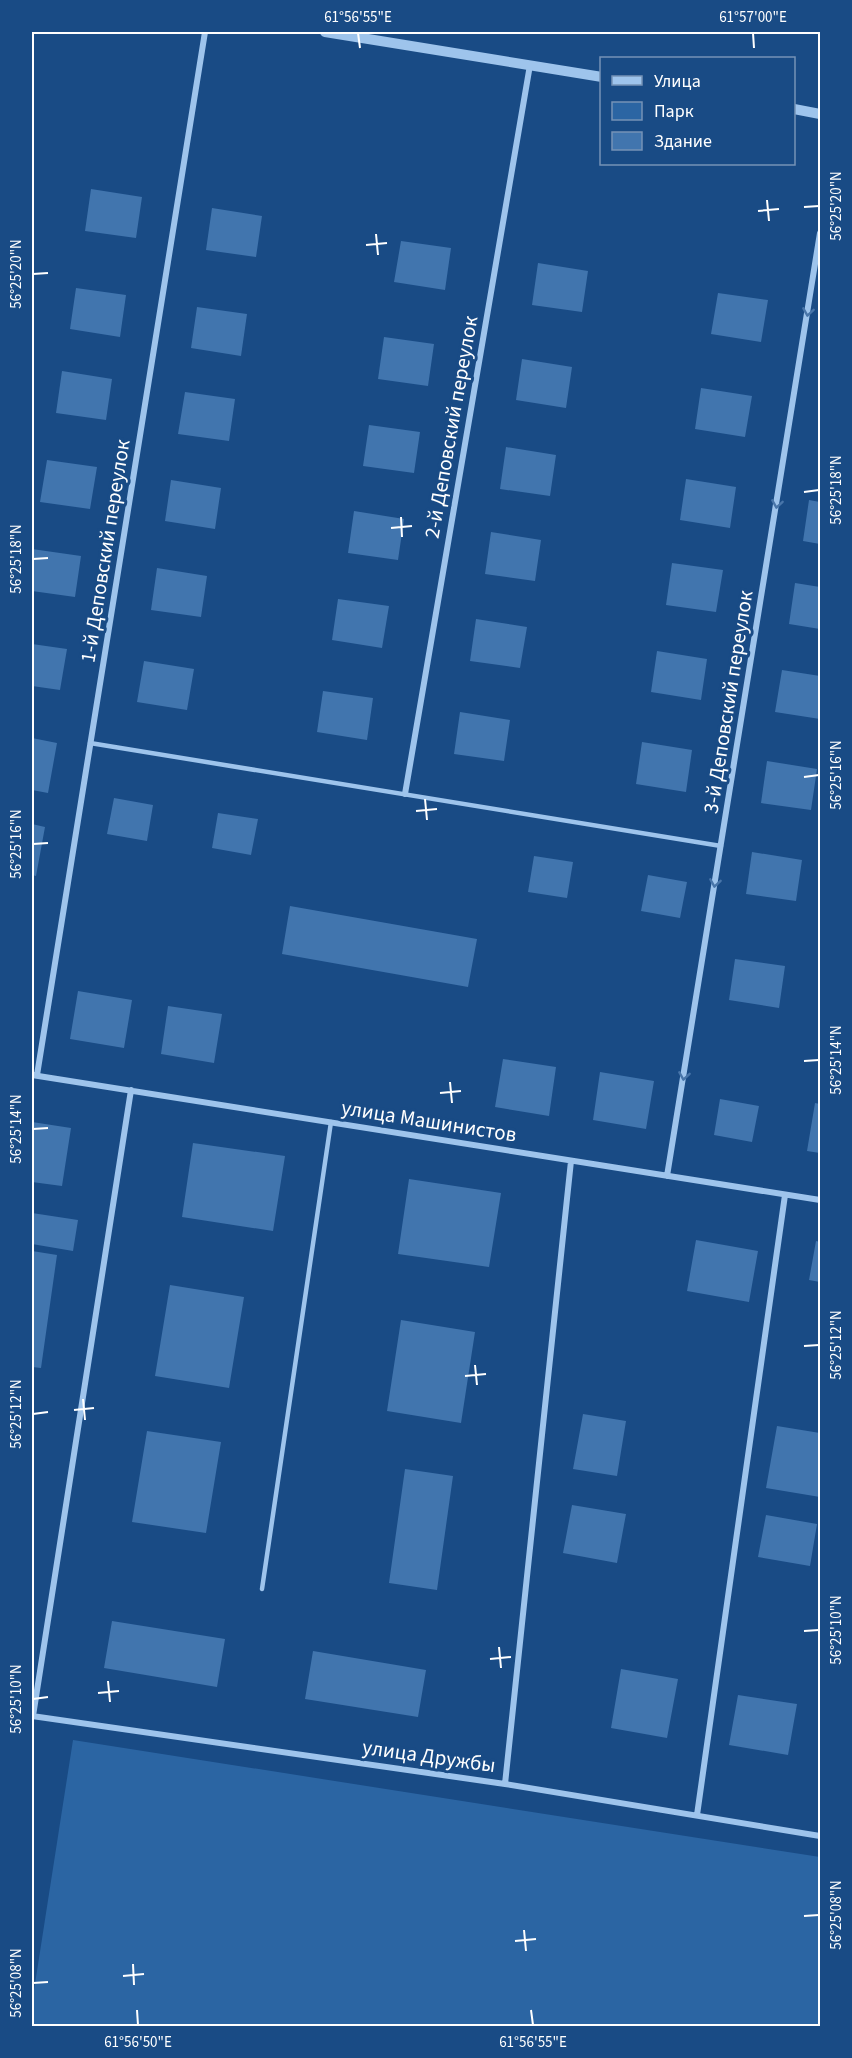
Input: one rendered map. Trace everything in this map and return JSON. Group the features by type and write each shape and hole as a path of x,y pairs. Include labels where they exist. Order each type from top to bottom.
{"street":[{"name":"1-й Деповский переулок","path":"34,1075 205,32"},
{"path":"325,32 600,77"},
{"name":"2-й Деповский переулок","path":"405,794 530,65"},
{"path":"795,109 820,114"},
{"name":"3-й Деповский переулок","path":"667,1176 820,233"},
{"name":"улица Машинистов","path":"34,1075 820,1200"},
{"path":"32,1716 131,1090"},
{"path":"505,1784 571,1161"},
{"path":"697,1815 786,1195"},
{"name":"улица Дружбы","path":"32,1716 505,1784 820,1836"}],"lane":[{"path":"90,743 721,846"},
{"path":"262,1589 331,1122"}],"green space":[{"path":"73,1740 820,1857 820,2026 32,2026 32,2003"}],"building":[{"path":"91,189 142,197 136,238 85,231"},
{"path":"212,208 262,216 256,257 206,250"},
{"path":"401,241 451,248 445,290 394,282"},
{"path":"538,263 588,271 582,312 532,305"},
{"path":"76,288 126,295 120,337 70,329"},
{"path":"718,293 768,300 761,342 711,334"},
{"path":"197,307 247,314 241,356 191,348"},
{"path":"384,337 434,344 428,386 378,379"},
{"path":"522,359 572,367 566,408 516,400"},
{"path":"62,371 112,379 106,420 56,413"},
{"path":"701,388 752,396 745,437 695,429"},
{"path":"185,392 235,399 229,441 178,434"},
{"path":"369,425 420,432 414,473 363,466"},
{"path":"506,447 556,455 550,496 500,489"},
{"path":"47,460 97,467 90,509 40,502"},
{"path":"686,479 736,487 730,528 680,520"},
{"path":"171,480 221,488 215,529 165,521"},
{"path":"809,500 820,502 820,544 803,541"},
{"path":"354,511 404,519 398,560 348,553"},
{"path":"491,532 541,540 535,581 485,574"},
{"path":"32,549 81,556 75,597 32,591"},
{"path":"672,563 723,570 716,612 666,605"},
{"path":"157,568 207,576 201,617 151,610"},
{"path":"795,583 820,587 820,629 789,624"},
{"path":"338,599 389,606 382,648 332,640"},
{"path":"476,619 527,627 520,668 470,661"},
{"path":"32,644 67,649 60,690 32,686"},
{"path":"657,651 707,659 701,700 651,692"},
{"path":"144,661 194,669 187,710 137,702"},
{"path":"782,670 820,676 820,719 775,712"},
{"path":"323,691 373,698 367,740 317,732"},
{"path":"460,712 510,720 504,761 454,754"},
{"path":"32,738 57,743 48,793 32,790"},
{"path":"642,742 692,750 686,792 636,784"},
{"path":"767,761 817,769 811,810 761,803"},
{"path":"114,798 153,805 147,841 107,834"},
{"path":"218,813 258,819 251,855 212,848"},
{"path":"32,824 45,827 36,876 32,875"},
{"path":"752,852 802,860 796,901 746,894"},
{"path":"534,856 573,862 567,898 528,892"},
{"path":"648,875 687,882 680,918 641,911"},
{"path":"290,906 477,939 468,987 282,954"},
{"path":"735,959 785,966 779,1008 729,1000"},
{"path":"78,991 132,1000 124,1048 70,1039"},
{"path":"168,1006 222,1014 214,1063 161,1054"},
{"path":"503,1059 556,1067 549,1116 495,1107"},
{"path":"600,1072 654,1081 646,1129 593,1120"},
{"path":"720,1099 759,1106 752,1142 714,1135"},
{"path":"815,1103 820,1104 820,1153 807,1151"},
{"path":"32,1122 71,1128 62,1186 32,1182"},
{"path":"193,1143 285,1156 273,1231 182,1217"},
{"path":"409,1179 501,1193 489,1267 398,1254"},
{"path":"32,1213 78,1220 73,1251 32,1244"},
{"path":"696,1240 758,1251 749,1302 687,1291"},
{"path":"816,1241 820,1242 820,1282 809,1280"},
{"path":"32,1251 57,1255 41,1368 32,1367"},
{"path":"170,1285 244,1297 229,1388 155,1376"},
{"path":"401,1320 475,1332 461,1423 387,1411"},
{"path":"583,1414 626,1421 617,1476 573,1469"},
{"path":"777,1426 820,1433 820,1497 766,1488"},
{"path":"147,1431 221,1442 206,1533 132,1522"},
{"path":"405,1469 453,1476 437,1590 389,1583"},
{"path":"572,1505 626,1514 617,1563 563,1553"},
{"path":"766,1515 817,1524 810,1566 758,1557"},
{"path":"112,1621 225,1639 217,1687 104,1668"},
{"path":"313,1651 426,1670 418,1717 305,1699"},
{"path":"621,1669 678,1679 667,1738 611,1728"},
{"path":"738,1695 797,1704 788,1755 729,1745"}]}
